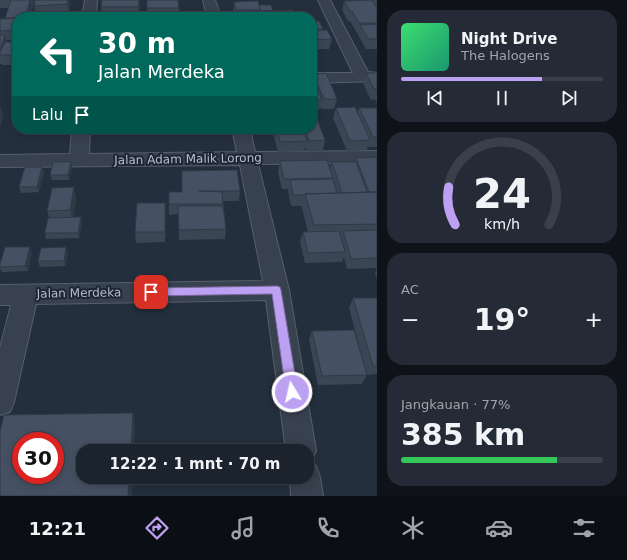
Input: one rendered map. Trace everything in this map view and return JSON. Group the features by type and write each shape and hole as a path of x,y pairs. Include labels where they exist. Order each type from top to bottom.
{"street":[{"path":"90,12 91,0"},
{"path":"209,0 213,12"},
{"path":"317,78 370,77 324,0"},
{"path":"79,161 81,134"},
{"path":"242,134 277,290 300,444"},
{"name":"Jalan Adam Malik Lorong","path":"0,161 377,157"},
{"name":"Jalan Merdeka","path":"0,295 277,290"},
{"name":"Jalan Merdeka","path":"0,402 26,294"},
{"path":"305,484 307,496"}],"building":[{"path":"11,0 30,0 27,12 12,12 12,18 5,18"},
{"path":"35,0 68,0 67,4 34,6"},
{"path":"102,0 139,0 138,7 101,7"},
{"path":"147,0 178,0 179,8 147,8"},
{"path":"372,0 377,8 377,23 359,23 344,1"},
{"path":"258,1 260,10 236,10 234,2"},
{"path":"259,5 271,5 273,11 261,11"},
{"path":"293,10 294,12 254,12"},
{"path":"12,18 12,30 0,31 0,19"},
{"path":"317,21 319,21 323,29 317,29"},
{"path":"377,24 377,39 369,39 360,25"},
{"path":"327,30 332,39 317,40 317,31"},
{"path":"0,35 5,35 0,50"},
{"path":"5,42 12,42 12,55 0,55"},
{"path":"326,73 337,99 324,99 317,83 317,74"},
{"path":"366,73 377,73 377,89 374,89"},
{"path":"317,88 322,100 317,100"},
{"path":"355,107 370,140 350,141 336,108"},
{"path":"359,108 377,108 377,137 373,137"},
{"path":"317,119 325,140 309,141 307,134 317,134"},
{"path":"278,134 305,134 307,141 280,142"},
{"path":"377,157 377,192 369,192 356,158"},
{"path":"327,160 333,178 284,179 280,161"},
{"path":"53,162 71,162 68,175 50,175"},
{"path":"332,162 356,162 367,192 342,193"},
{"path":"25,167 42,167 37,187 19,187"},
{"path":"237,170 240,191 199,191 222,192 223,204 169,204 169,192 182,192 182,171"},
{"path":"333,179 337,193 293,195 290,180"},
{"path":"74,187 70,210 47,211 52,188"},
{"path":"377,192 377,224 314,225 305,194"},
{"path":"137,203 165,203 165,232 135,232"},
{"path":"178,206 223,206 226,229 179,230"},
{"path":"81,217 78,233 45,233 48,218"},
{"path":"377,230 377,258 351,259 343,231"},
{"path":"339,231 345,252 308,253 303,232"},
{"path":"5,247 30,247 25,266 0,267"},
{"path":"66,247 64,261 38,261 41,248"},
{"path":"353,298 377,298 377,366 373,366"},
{"path":"354,330 367,375 322,376 312,331"},
{"path":"133,413 131,444 76,444 76,484 129,484 128,496 0,496 0,431 4,415"}],"route":[{"path":"151,292 277,290 292,392"}]}
